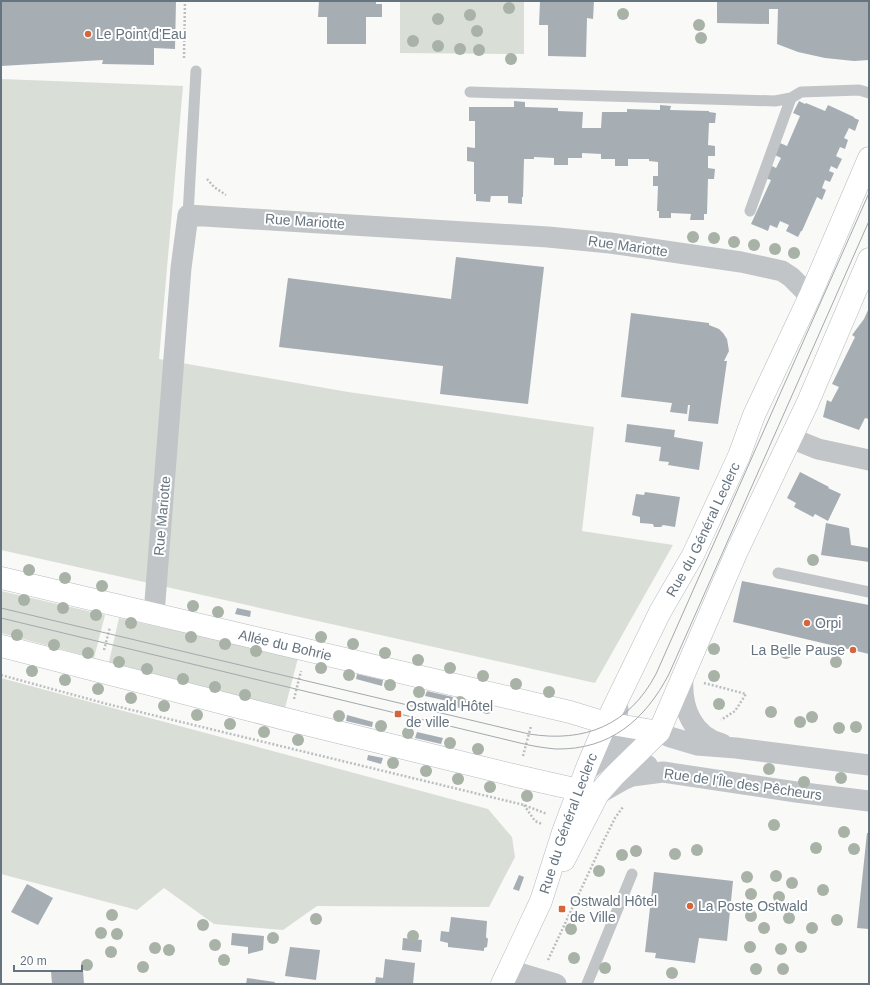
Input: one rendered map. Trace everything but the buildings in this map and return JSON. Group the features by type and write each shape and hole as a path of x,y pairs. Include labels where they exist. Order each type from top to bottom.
{"main road":[{"name":"Rue du Général Leclerc","path":"541,901 563,832 587,786 612,724 622,691 660,612 694,555 739,456 754,415 810,296 869,158"},
{"name":"Rue du Général Leclerc","path":"587,786 614,776 629,751 661,736 707,620 737,552 791,438 869,259"},
{"name":"Allée du Bohrie","path":"1,578 570,712 661,736"},
{"path":"1,646 99,672 533,780 587,786"},
{"name":"Allée du Bohrie","path":"570,712 581,714 598,712 612,702 622,691"},
{"path":"533,780 548,786 562,800 565,818 563,832"},
{"name":"Rue du Général Leclerc","path":"506,977 541,901 576,838 587,786"}],"street":[{"name":"Rue Mariotte","path":"154,614 181,268 188,215 597,241 742,262 782,271 791,277 810,296"},
{"path":"791,438 818,449 869,460"},
{"path":"683,678 682,691 685,708 690,720 697,730 709,739 736,748"},
{"path":"612,724 620,741 629,751 651,768 663,772"},
{"path":"661,736 697,745 736,748 869,765"},
{"name":"Rue de l'Île des Pêcheurs","path":"587,786 623,780 641,774 663,772 796,792 869,801"},
{"path":"506,977 536,978 556,984"}],"lane":[{"path":"188,215 196,71"},
{"path":"470,92 775,102 792,98 801,92 859,90 869,93"},
{"path":"750,211 792,98"},
{"path":"778,573 869,592"},
{"path":"587,984 632,874"}],"path":[{"path":"99,672 115,604"},
{"path":"1,676 107,704 524,805 546,814"},
{"path":"536,978 550,955 615,818 627,801"}],"shaded area":[{"path":"400,1 524,1 524,54 400,53"},
{"path":"1,79 183,86 159,359 348,392 594,427 582,531 673,545 595,683 1,550"},
{"path":"1,591 105,615 94,658 1,633"},
{"path":"119,618 298,658 285,708 109,662"},
{"path":"1,678 488,809 512,837 515,857 489,907 317,906 283,930 214,924 164,888 137,910 1,874"}],"tram line":[{"path":"1,608 529,734 569,736 587,732 603,726 619,718 633,706 645,692 656,674 869,193"},
{"path":"1,618 534,746 556,749 575,748 593,744 609,738 624,729 637,718 649,705 669,674 869,221"}],"place":[{"name":"Le Point d'Eau","path":"88,34"},
{"name":"Orpi","path":"807,623"},
{"name":"La Belle Pause","path":"853,650"},
{"name":"Ostwald Hôtel de ville","path":"398,714"},
{"name":"La Poste Ostwald","path":"690,906"},
{"name":"Ostwald Hôtel de Ville","path":"562,909"}]}
